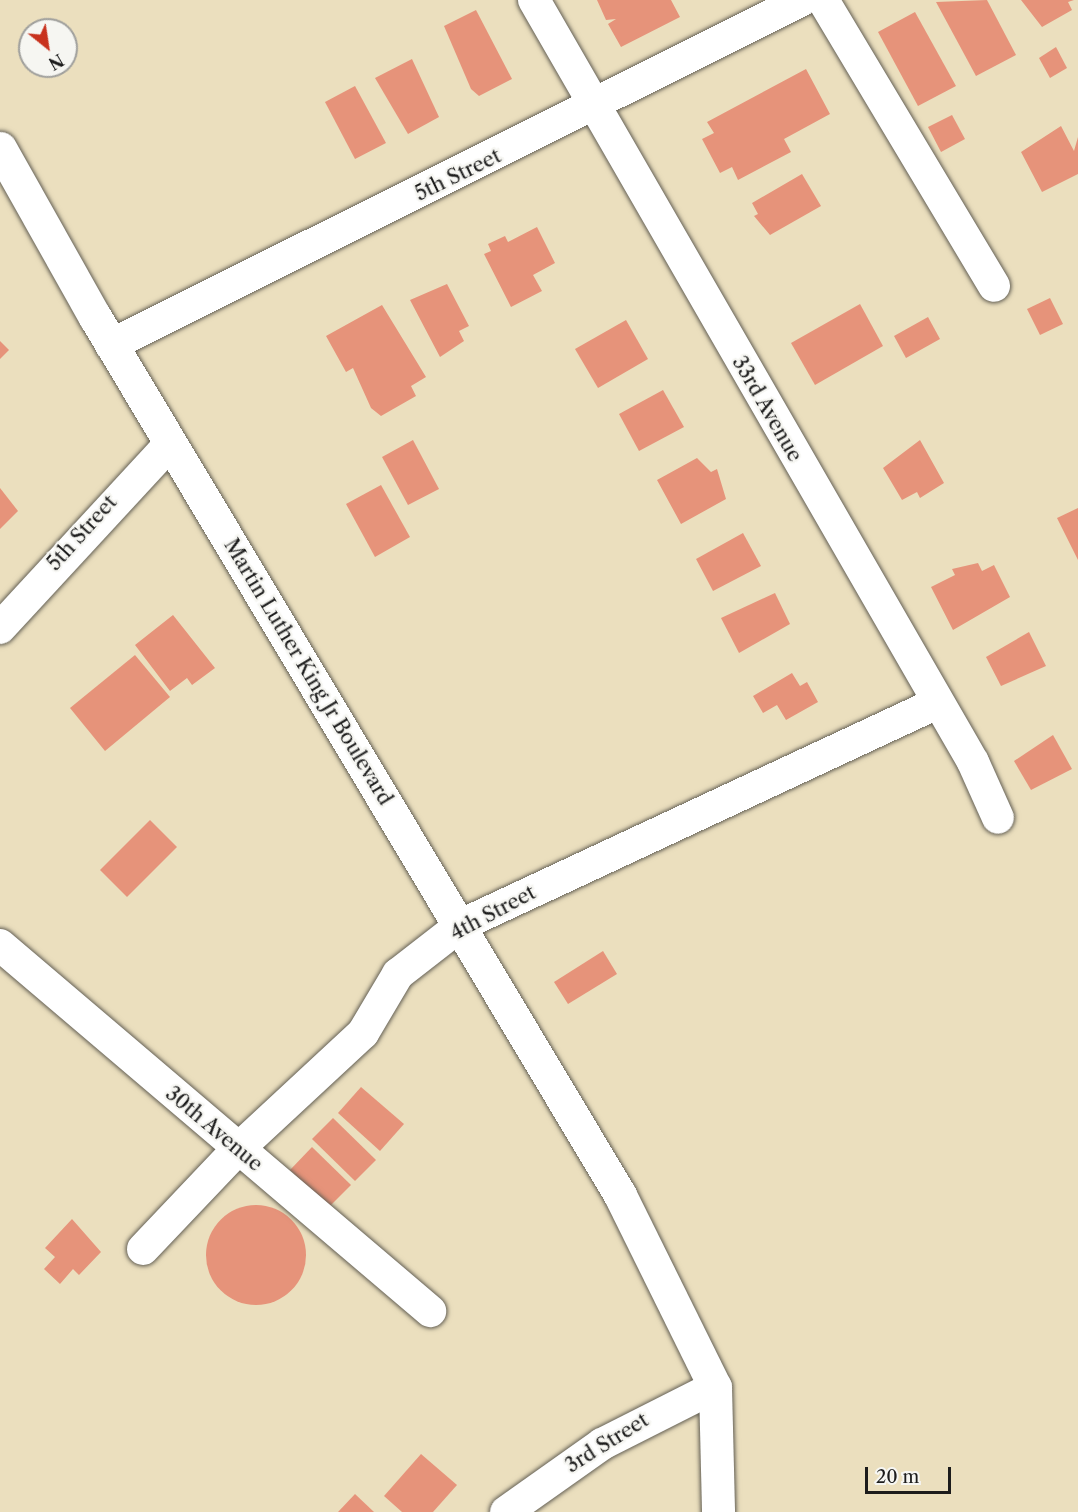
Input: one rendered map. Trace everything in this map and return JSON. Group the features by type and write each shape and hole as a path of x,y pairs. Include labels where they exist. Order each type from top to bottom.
{"main road":[{"name":"Martin Luther King Jr Boulevard","path":"0,148 111,345 461,925 620,1195 715,1386"},
{"path":"715,1386 718,1512"}],"street":[{"name":"33rd Avenue","path":"534,0 973,762 998,818"},
{"name":"5th Street","path":"111,345 595,108 802,0"},
{"path":"823,0 994,286"},
{"name":"5th Street","path":"0,628 170,444"},
{"name":"4th Street","path":"143,1249 237,1150 363,1033 398,974 461,925 937,703"},
{"name":"30th Avenue","path":"0,945 237,1150 430,1311"},
{"name":"3rd Street","path":"506,1512 610,1439 715,1386"}],"building":[{"path":"597,0 671,0 680,17 621,47 608,24 616,19 606,20"},
{"path":"987,0 1016,55 976,76 936,2"},
{"path":"1021,0 1074,0 1068,2 1072,10 1042,27"},
{"path":"476,10 512,79 479,96 471,89 444,26"},
{"path":"915,12 956,86 918,106 878,32"},
{"path":"1056,47 1067,68 1050,78 1039,58"},
{"path":"412,59 439,117 408,134 375,78"},
{"path":"806,69 830,114 784,139 791,152 738,180 732,167 720,173 702,139 714,133 707,122"},
{"path":"355,86 386,143 355,159 325,102"},
{"path":"952,115 965,139 941,152 928,127"},
{"path":"1061,126 1074,151 1078,137 1078,174 1042,192 1021,152"},
{"path":"802,174 821,206 770,235 754,216 758,214 752,203"},
{"path":"537,227 555,263 533,275 542,291 511,307 484,254 491,251 488,244 505,236 508,242"},
{"path":"447,284 469,326 459,331 464,341 440,357 410,300"},
{"path":"1050,298 1063,324 1040,335 1027,309"},
{"path":"860,304 883,346 815,385 791,343"},
{"path":"382,305 426,377 411,386 416,396 381,416 371,408 353,368 346,372 326,336"},
{"path":"928,317 940,339 906,358 894,336"},
{"path":"626,320 648,359 598,388 575,349"},
{"path":"0,341 9,350 0,359"},
{"path":"663,390 684,427 639,451 619,414"},
{"path":"413,440 439,489 408,505 382,457"},
{"path":"920,440 944,483 920,498 917,492 902,500 883,468"},
{"path":"697,458 711,472 717,469 726,499 681,524 657,480"},
{"path":"381,485 410,537 375,557 346,504"},
{"path":"0,488 18,511 0,529"},
{"path":"1078,508 1078,560 1057,518"},
{"path":"743,533 761,566 713,591 696,559"},
{"path":"978,563 982,571 994,565 1010,597 953,630 931,587 955,575 952,569"},
{"path":"775,593 790,624 739,653 721,618"},
{"path":"173,615 215,668 192,685 187,678 170,691 135,645"},
{"path":"1029,632 1046,666 1001,686 986,657"},
{"path":"135,655 170,697 105,751 70,708"},
{"path":"792,673 800,686 807,682 818,702 786,720 777,705 763,713 753,696"},
{"path":"1053,735 1072,769 1031,790 1014,761"},
{"path":"150,820 177,847 127,897 100,870"},
{"path":"603,951 617,974 568,1004 554,982"},
{"path":"361,1087 404,1124 380,1151 338,1113"},
{"path":"333,1118 376,1160 355,1181 312,1139"},
{"path":"312,1147 351,1185 329,1207 290,1170"},
{"path":"256,1205 275,1209 291,1220 302,1236 306,1255 302,1274 291,1290 275,1301 256,1305 237,1301 221,1290 210,1274 206,1255 210,1236 221,1220 237,1209"},
{"path":"72,1219 101,1252 79,1275 73,1269 60,1284 44,1269 55,1257 45,1248"},
{"path":"421,1454 457,1485 433,1512 402,1512 384,1496"},
{"path":"355,1494 374,1512 338,1512"}]}
